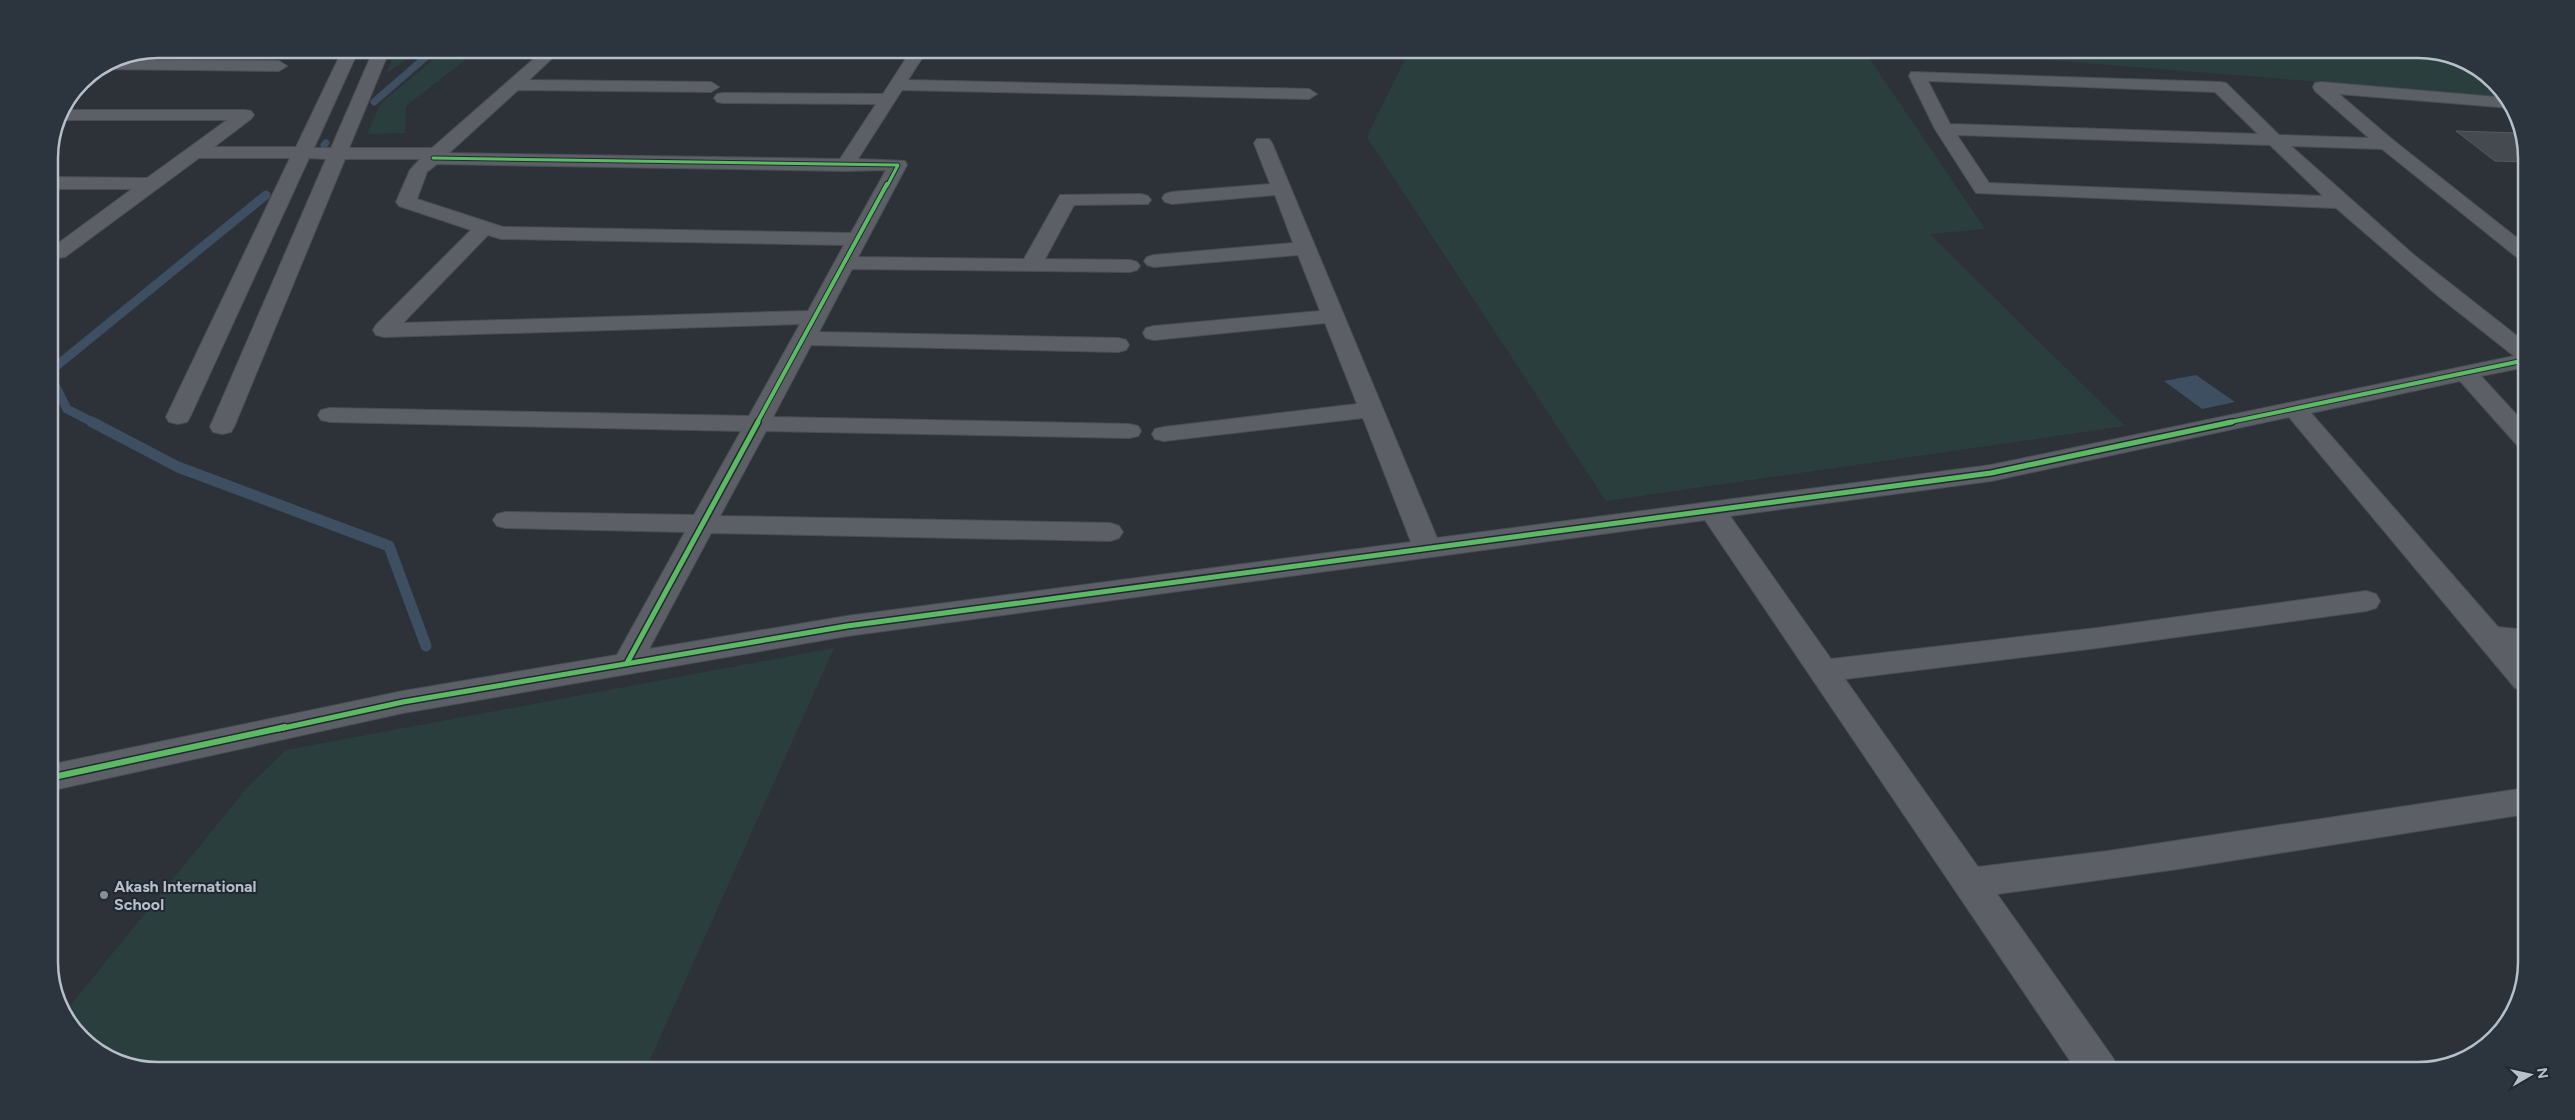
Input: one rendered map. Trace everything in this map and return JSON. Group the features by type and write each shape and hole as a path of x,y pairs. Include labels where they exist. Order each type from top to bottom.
{"street":[{"path":"178,417 347,58"},
{"path":"222,427 378,58"},
{"path":"544,58 419,170 406,202 501,233 858,239"},
{"path":"845,164 914,58"},
{"path":"121,65 279,66"},
{"path":"2339,202 1983,189 1944,129 1917,76 2220,87 2339,202 2517,347"},
{"path":"514,85 717,93 1309,94"},
{"path":"2501,102 2320,87 2387,144 2517,248"},
{"path":"58,253 245,115 68,115"},
{"path":"1944,129 2387,144"},
{"path":"218,136 435,156 898,165 627,663"},
{"path":"341,146 453,140"},
{"path":"1263,143 1428,548"},
{"path":"195,152 305,145"},
{"path":"58,183 153,184"},
{"path":"1172,198 1282,189"},
{"path":"1031,265 1067,199 1141,200"},
{"path":"484,228 384,330 816,317"},
{"path":"1154,261 1306,248"},
{"path":"845,263 1130,266"},
{"path":"1154,333 1334,316"},
{"path":"805,338 1118,345"},
{"path":"58,776 403,702 847,626 1991,474 2517,362"},
{"path":"2465,373 2517,430"},
{"path":"2295,409 2518,670"},
{"path":"1164,434 1372,410"},
{"path":"330,415 1129,431"},
{"path":"1713,510 2093,1062"},
{"path":"506,520 705,522 1110,532"},
{"path":"1824,671 2087,640 2366,601"},
{"path":"2490,637 2518,639"},
{"path":"1969,883 2083,870 2375,822 2518,802"}],"green space":[{"path":"393,58 408,58 386,74"},
{"path":"435,58 467,58 406,106 405,133 367,134 380,104"},
{"path":"1406,58 1869,58 1985,229 1930,234 2125,426 1606,501 1367,137"},
{"path":"2021,58 2430,58 2455,65 2467,71 2478,78 2496,96"},
{"path":"834,648 649,1062 145,1062 120,1055 102,1046 92,1038 74,1018 69,1007 246,789 286,750"}],"water":[{"path":"2196,375 2235,402 2202,409 2164,381"}],"building":[{"path":"2456,131 2514,133 2517,162 2495,161"}],"waterway":[{"path":"374,102 425,58"},
{"path":"58,365 266,195"},
{"path":"58,391 67,409 94,423"},
{"path":"92,422 178,467 389,546 426,646"}],"cycle path":[{"path":"433,158 898,165 627,663"},
{"path":"58,776 403,702 847,626 1991,473 2517,362"}],"place":[{"name":"Akash International School","path":"104,895"}]}
